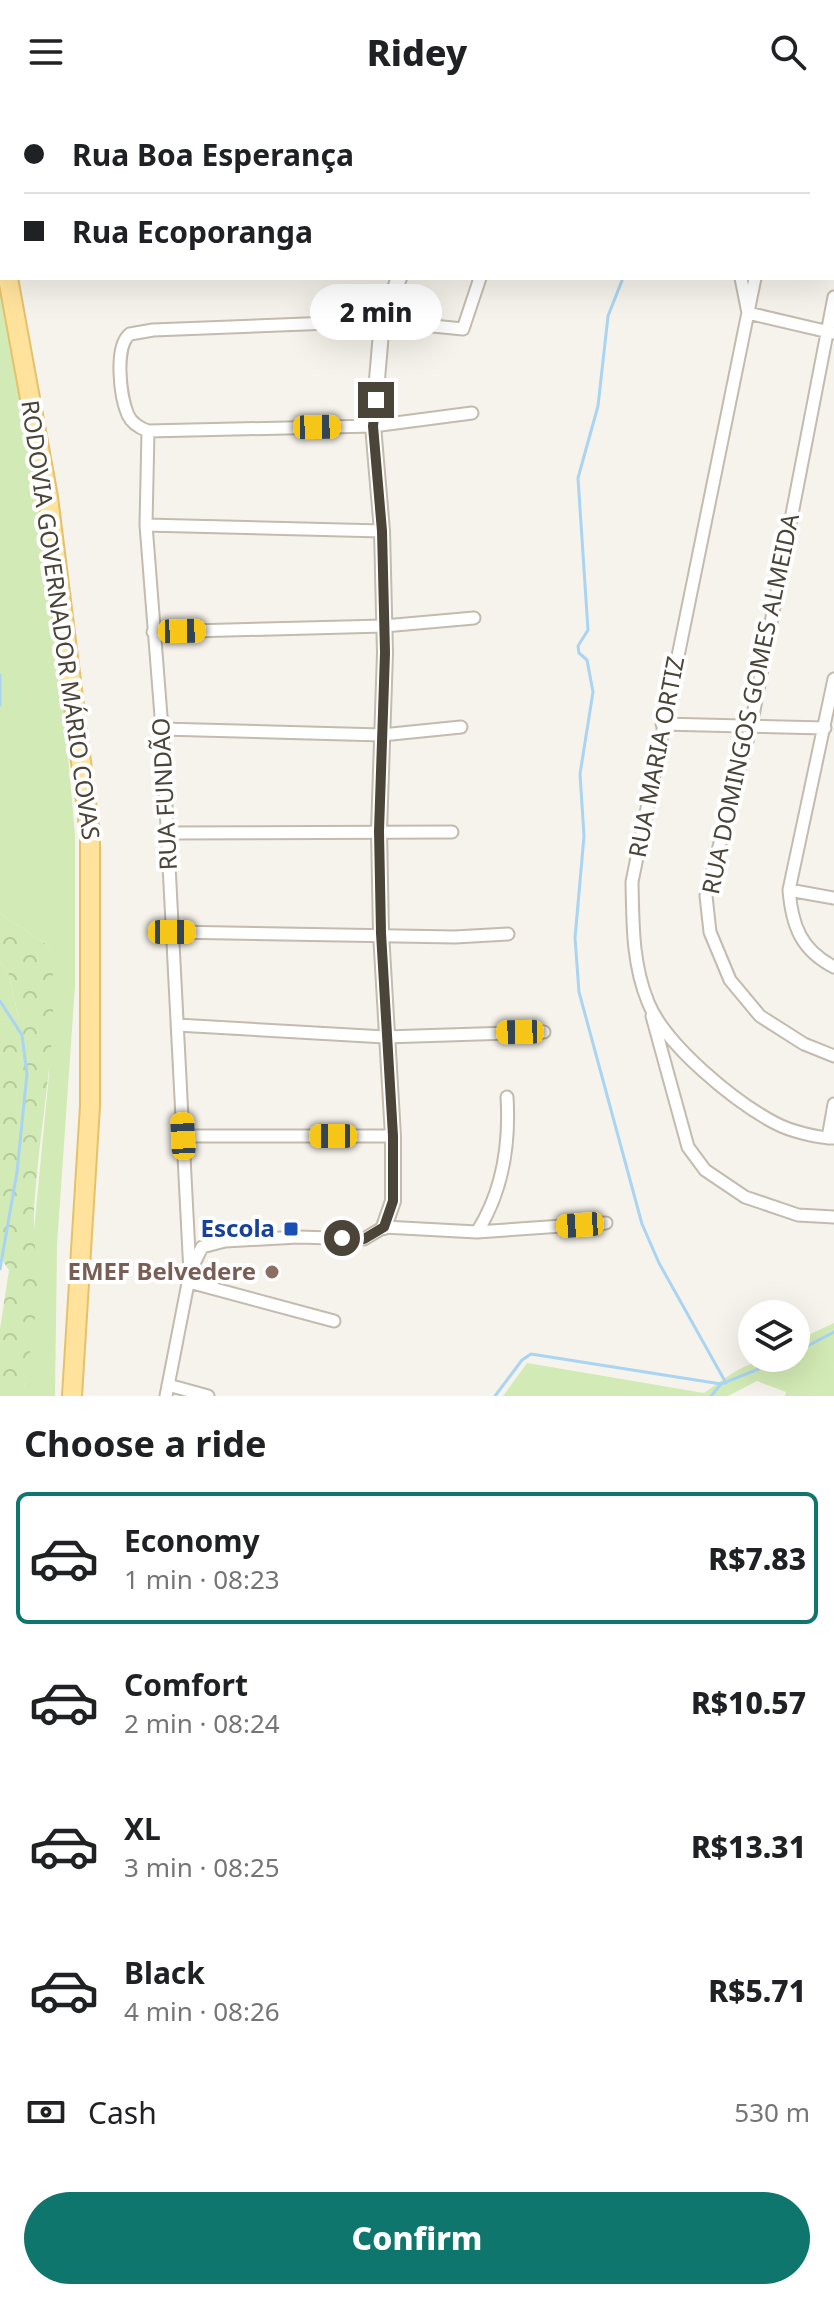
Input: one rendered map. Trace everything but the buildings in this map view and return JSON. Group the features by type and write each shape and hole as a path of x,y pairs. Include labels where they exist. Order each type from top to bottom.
{"main road":[{"name":"RODOVIA GOVERNADOR MÁRIO COVAS","path":"8,280 48,497 90,834 90,1106 75,1359 70,1396"}],"street":[{"path":"384,1227 393,1201 393,1136 381,933 379,831 384,626 382,531 373,426 382,321 398,280"},
{"path":"472,413 373,426 145,430 127,414 120,350 130,334 153,330 382,321 463,329 479,280"},
{"path":"741,280 748,313 831,332"},
{"name":"RUA MARIA ORTIZ","path":"755,280 632,882 633,945 648,1003 669,1034 720,1085 777,1124 831,1138"},
{"name":"RUA DOMINGOS GOMES ALMEIDA","path":"834,297 831,332 751,726 706,896 710,932 730,980 760,1016 804,1044 834,1056"},
{"name":"RUA FUNDÃO","path":"145,430 146,525 162,729 189,1277 167,1390"},
{"path":"146,525 382,531"},
{"path":"153,632 384,626 474,618"},
{"path":"834,679 789,890 791,921 807,949 834,967"},
{"path":"662,724 825,728"},
{"path":"162,729 382,735 461,727"},
{"path":"167,833 452,832"},
{"path":"789,890 834,898"},
{"path":"172,932 381,933 455,937 508,934"},
{"path":"648,1003 688,1147 705,1170 745,1197 798,1215 834,1217"},
{"path":"177,1025 385,1037 544,1032"},
{"path":"477,1232 499,1189 509,1132 507,1097"},
{"path":"831,1138 834,1104"},
{"path":"183,1136 393,1136"},
{"path":"334,1321 189,1277 202,1247 225,1241 298,1237 364,1239 384,1227 477,1232 606,1223"},
{"path":"167,1390 208,1396"}],"green space":[{"path":"0,289 37,460 55,608 75,835 75,986 57,1245 55,1396 23,1396 37,1283 33,1241 49,1074 51,948 0,913"},
{"path":"0,913 51,948 53,979 51,1041 34,1207 37,1295 23,1396 0,1396 0,1329 9,1270 0,1257 0,1018 19,1019 8,972 0,962"},
{"path":"0,962 8,972 19,1020 0,1018"},
{"path":"834,1323 834,1396 785,1396 786,1392 757,1381 728,1396 503,1396 527,1363 704,1393 738,1371 810,1372 810,1334"}],"waterway":[{"path":"622,280 608,316 598,406 578,478 588,630 578,646 579,653 587,660 593,692 580,774 584,836 575,938 579,992 642,1224 659,1263 726,1383"},
{"path":"0,675 0,705"},
{"path":"0,1001 22,1035 27,1074 17,1172 0,1269"},
{"path":"810,1345 834,1332"},
{"path":"495,1396 522,1360 531,1354 721,1384"},
{"path":"711,1396 721,1384 751,1372"}],"place":[{"name":"Escola","path":"291,1229"},
{"name":"EMEF Belvedere","path":"272,1272"}],"route":[{"path":"342,1238 364,1239 384,1227 393,1201 393,1136 381,933 379,831 385,653 382,531 373,426 376,400"}]}
